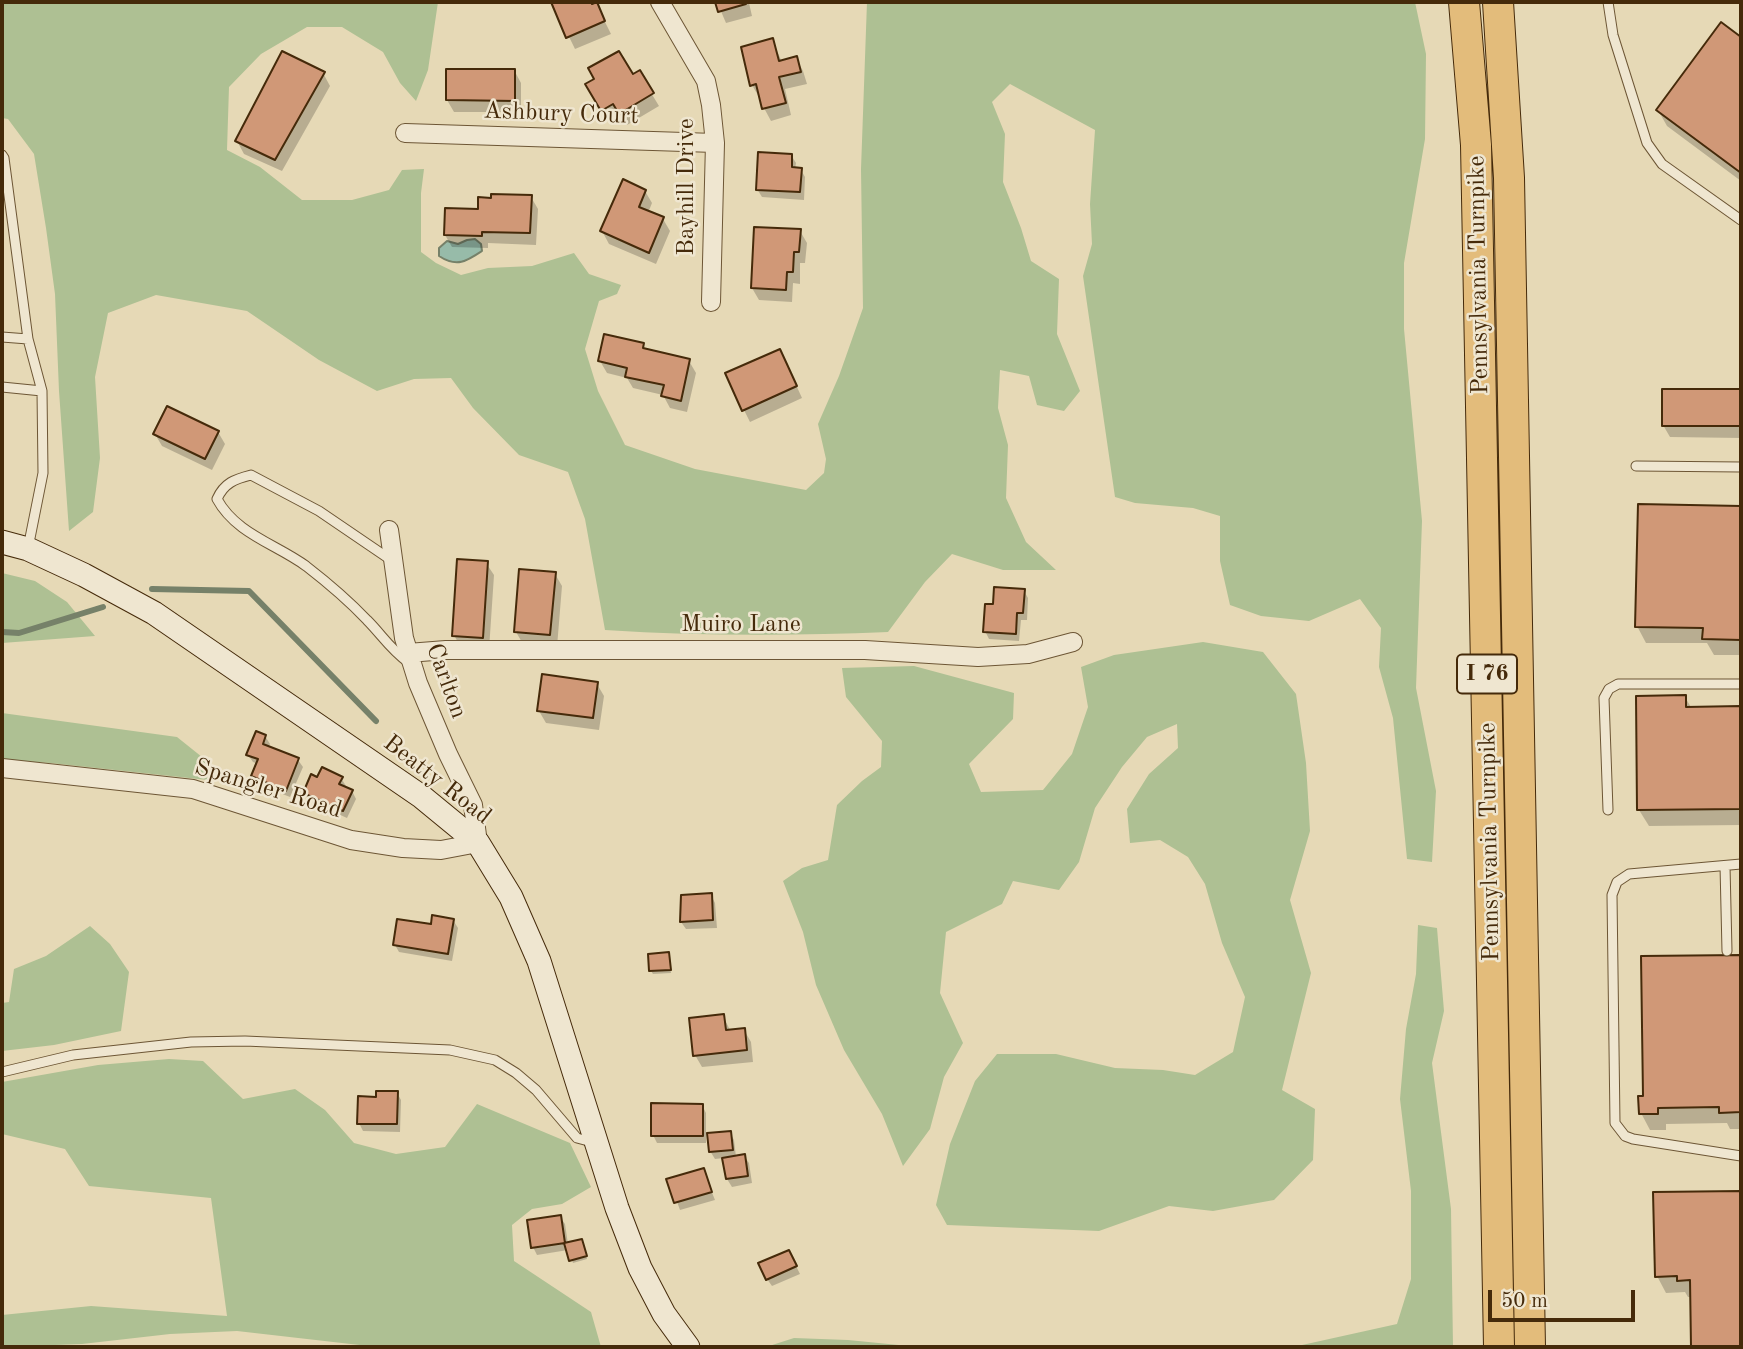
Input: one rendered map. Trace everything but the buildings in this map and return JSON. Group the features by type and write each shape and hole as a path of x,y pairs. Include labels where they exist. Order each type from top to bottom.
{"highway":[{"name":"Pennsylvania Turnpike","path":"1464,2 1476,145 1499,1347"},
{"name":"Pennsylvania Turnpike","path":"1497,2 1509,192 1530,1347"}],"street":[{"name":"Bayhill Drive","path":"660,2 706,81 711,105 715,143 711,302"},
{"name":"Ashbury Court","path":"405,133 715,143"},
{"name":"Carlton","path":"389,530 404,638 447,754 472,805 478,843"},
{"name":"Beatty Road","path":"2,542 28,549 84,575 154,614 422,797 478,843 511,897 539,961 640,1268 663,1314 688,1347"},
{"name":"Muiro Lane","path":"410,659 446,650 865,650 978,657 1028,654 1073,642"},
{"name":"Spangler Road","path":"2,768 193,789 351,840 403,848 441,850 478,843"}],"lane":[{"path":"1608,2 1613,35 1647,143 1662,164 1741,220"},
{"path":"2,155 28,339 42,391 43,473 28,549"},
{"path":"2,337 28,339"},
{"path":"2,387 42,391"},
{"path":"1636,466 1741,467"},
{"path":"393,562 319,511 251,475 232,480 221,491 218,499 225,513 239,526 304,564 343,595 391,650 410,659"},
{"path":"1608,810 1604,698 1609,689 1618,684 1741,684"},
{"path":"1741,864 1629,874 1617,881 1612,895 1615,1124 1625,1136 1633,1139 1741,1156"},
{"path":"1725,866 1727,951"},
{"path":"2,1072 73,1055 191,1042 246,1041 450,1050 495,1060 516,1073 536,1090 577,1138 597,1144"}],"shaded area":[{"path":"2,2 438,2 428,70 416,101 400,83 383,52 342,27 307,27 261,54 229,87 227,150 260,167 302,200 352,200 389,190 402,170 424,169 421,193 421,252 461,275 488,268 532,266 574,253 589,274 621,285 617,294 599,301 585,349 598,391 625,445 695,469 806,490 824,473 826,459 818,424 839,376 863,308 861,169 867,2 1415,2 1426,54 1425,139 1404,263 1404,329 1422,521 1416,688 1436,791 1432,862 1407,859 1393,718 1379,667 1381,628 1360,599 1309,621 1261,616 1230,605 1220,561 1220,516 1193,508 1135,503 1115,497 1083,276 1092,244 1090,204 1095,130 1010,84 992,102 1005,134 1003,182 1031,261 1059,279 1057,334 1080,391 1064,411 1037,405 1029,376 1000,370 998,408 1008,445 1006,498 1026,542 1056,570 1003,570 952,554 925,582 888,632 747,635 605,630 585,519 568,472 519,455 473,408 451,378 414,379 377,391 319,360 247,311 156,295 108,313 95,377 100,458 93,512 69,531 55,294 34,154 8,119 2,118"},
{"path":"475,239 481,244 482,251 467,260 451,262 439,256 439,248 447,241 458,244"},
{"path":"2,573 35,581 67,602 95,636 2,643"},
{"path":"1203,642 1263,652 1296,694 1306,763 1310,831 1290,900 1311,973 1282,1090 1315,1109 1313,1160 1274,1200 1213,1211 1169,1206 1099,1231 947,1225 936,1205 950,1144 975,1081 997,1054 1056,1054 1115,1068 1163,1070 1195,1075 1233,1052 1245,997 1222,943 1205,884 1188,857 1160,840 1130,843 1127,809 1149,774 1178,748 1177,724 1147,737 1122,767 1095,808 1079,862 1059,890 1013,881 1002,904 946,932 940,993 963,1043 944,1077 930,1129 903,1166 882,1114 844,1050 816,985 803,932 783,881 802,868 828,860 837,805 881,767 882,741 846,697 842,668 914,666 1014,693 1013,719 969,764 981,792 1043,790 1072,754 1088,707 1081,667 1114,655"},
{"path":"2,713 177,737 217,769 217,781 2,760"},
{"path":"1418,925 1437,928 1444,1011 1432,1063 1451,1209 1453,1347 1293,1347 1397,1324 1411,1279 1411,1191 1400,1099 1406,1029 1416,974"},
{"path":"90,926 110,944 129,972 121,1031 54,1045 2,1051 2,1003 9,1002 14,969 46,956"},
{"path":"169,1059 203,1061 243,1099 295,1089 325,1110 354,1143 396,1154 445,1147 477,1104 570,1143 591,1187 562,1204 532,1209 512,1225 514,1261 591,1312 601,1347 377,1347 237,1331 170,1334 82,1344 2,1347 2,1315 91,1306 227,1316 211,1198 89,1186 65,1149 2,1134 2,1082 98,1065"},
{"path":"794,1338 848,1340 919,1347 766,1347"}],"waterway":[{"path":"152,589 249,591 376,721"},
{"path":"2,632 19,633 103,607"}]}
